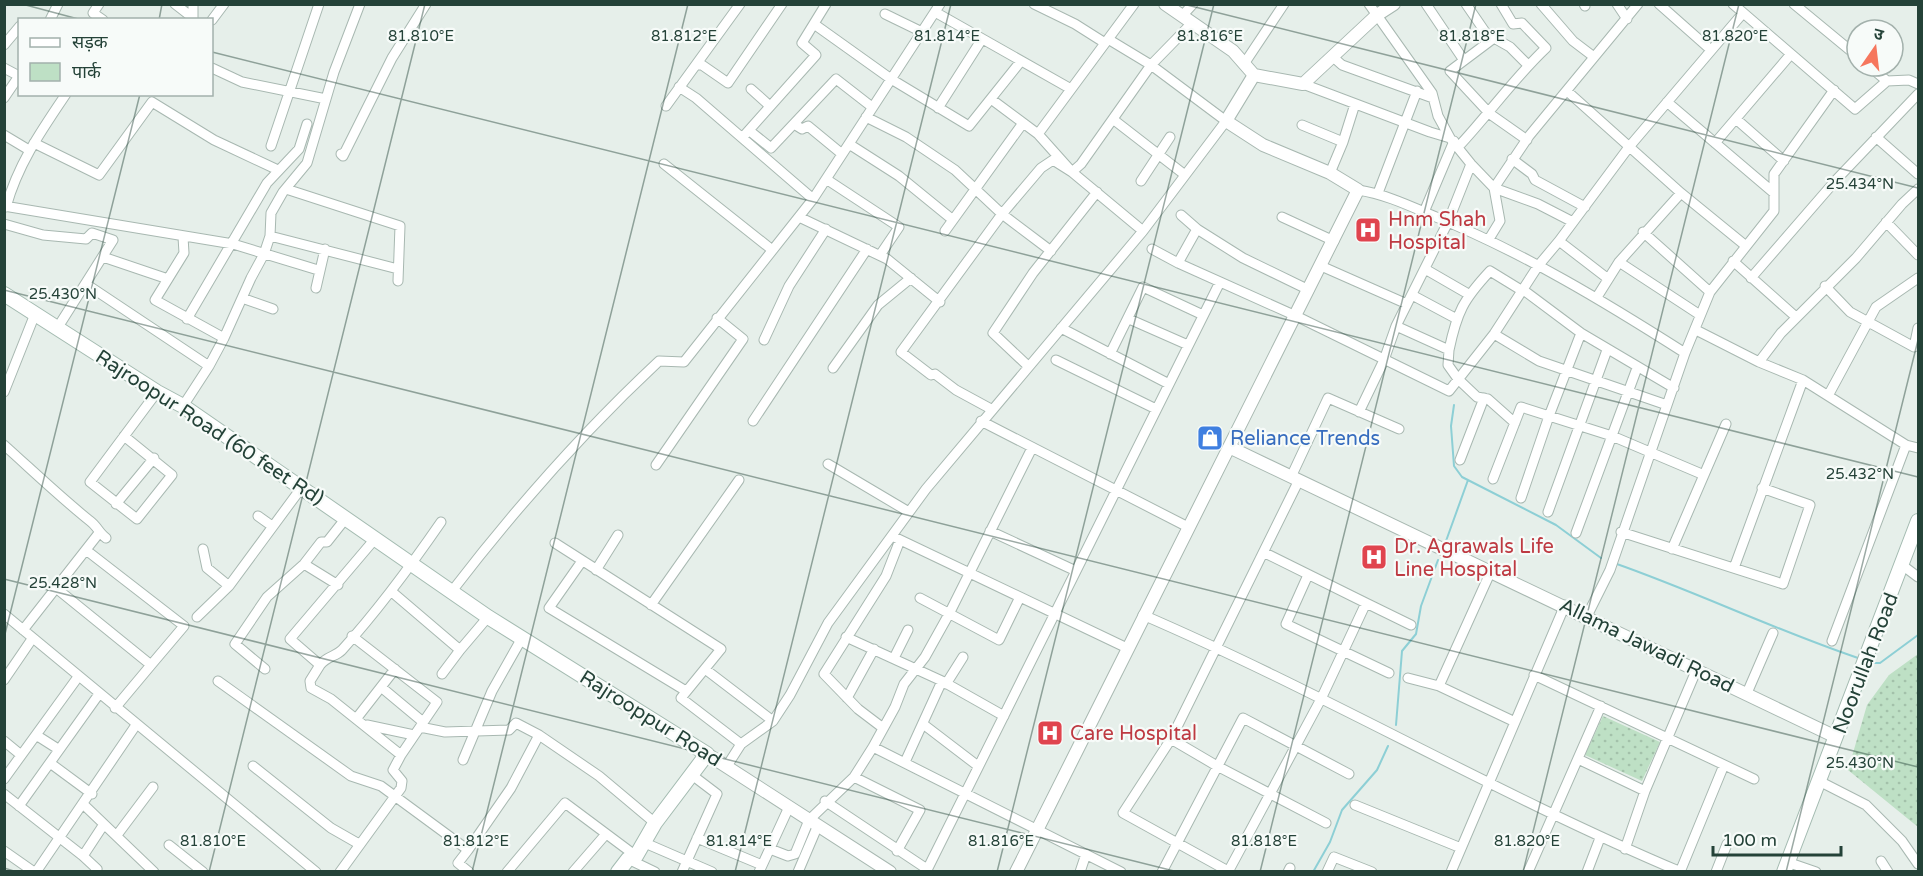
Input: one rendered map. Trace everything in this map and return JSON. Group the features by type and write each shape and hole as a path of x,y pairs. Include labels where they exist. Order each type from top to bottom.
{"main road":[{"name":"Rajroopur Road (60 feet Rd)","path":"5,296 183,406 412,565"},
{"name":"Noorullah Road","path":"1785,867 1918,521"},
{"name":"Rajrooppur Road","path":"412,565 488,617 707,753"},
{"path":"618,872 645,843 655,823 707,753"}],"street":[{"path":"51,18 58,4"},
{"path":"99,4 93,13 100,18"},
{"path":"175,4 193,18"},
{"path":"213,19 224,4"},
{"path":"271,146 320,4"},
{"path":"183,406 224,338 264,254 270,236 272,213 286,189 307,163 326,99 360,4"},
{"path":"341,154 343,156 359,128 392,58 426,4"},
{"path":"666,106 740,4"},
{"path":"697,65 702,65 728,83 782,4"},
{"path":"742,138 751,132 770,106 816,55 802,43 826,4"},
{"path":"1034,4 1151,65 1226,121 1263,145 1330,173 1358,190 1378,193 1489,238 1597,297 1685,353"},
{"path":"1038,135 1134,4"},
{"path":"1165,4 1233,51 1254,75 1303,84 1454,141"},
{"path":"1072,172 1081,164 1151,65 1187,20 1193,4"},
{"path":"1244,64 1284,4"},
{"path":"1369,4 1433,98 1454,141 1471,164 1494,188 1538,204 1571,221"},
{"path":"1303,84 1377,15 1394,4"},
{"path":"1426,4 1463,59"},
{"path":"1466,4 1490,39 1494,38 1510,47 1527,65"},
{"path":"1424,212 1454,141 1490,114 1527,65 1546,48 1522,23 1514,24 1501,4"},
{"path":"1541,4 1567,35 1594,57"},
{"path":"1617,4 1627,19"},
{"path":"1489,238 1500,221 1494,188 1512,159 1638,4"},
{"path":"1659,4 1711,50"},
{"path":"1794,4 1845,46"},
{"path":"1734,5 1856,109 1887,81"},
{"path":"452,591 486,548 605,411 659,361 684,362 771,249 813,199 938,8 982,39 1071,89"},
{"path":"1152,249 1449,391 1494,334 1538,266 1571,221 1585,207 1629,147 1743,13"},
{"path":"885,14 921,32"},
{"path":"814,24 891,79 969,126 1022,61"},
{"path":"4,45 18,28"},
{"path":"1494,38 1450,70 1490,114 1527,140"},
{"path":"938,108 982,39"},
{"path":"1715,143 1791,54"},
{"path":"1333,57 1342,65 1433,98"},
{"path":"4,68 18,75"},
{"path":"213,68 242,82 326,99"},
{"path":"883,728 847,698 824,674 886,576 896,538 909,512 990,409 1143,231 1226,121 1254,75"},
{"path":"4,98 18,77"},
{"path":"1883,78 1887,81 1909,81 1918,84"},
{"path":"751,132 771,148 836,79 872,107"},
{"path":"679,87 813,199"},
{"path":"751,89 770,106"},
{"path":"1587,616 1610,570 1621,532 1652,451 1685,353 1710,292 1774,211 1774,174 1834,90"},
{"path":"1378,193 1417,91"},
{"path":"1567,91 1681,193 1746,246"},
{"path":"1751,278 1785,236 1918,94"},
{"path":"65,96 9,178 5,206 233,244 318,270"},
{"path":"4,135 99,175 155,98 214,140 278,170"},
{"path":"991,99 1038,135 1072,172"},
{"path":"1667,102 1774,193"},
{"path":"1330,173 1355,104"},
{"path":"866,117 906,137 955,170 1002,214 1051,251"},
{"path":"1736,119 1784,161"},
{"path":"1114,120 1185,176"},
{"path":"945,231 1023,123"},
{"path":"187,319 233,244 257,199 278,170 299,149 307,124"},
{"path":"794,124 802,129 808,126 842,154"},
{"path":"1302,125 1343,142"},
{"path":"1141,181 1170,137"},
{"path":"1876,137 1918,174"},
{"path":"849,144 899,176 953,220"},
{"path":"1512,159 1532,174 1535,180 1585,207"},
{"path":"990,409 956,390 935,374 931,375 901,351 940,302 1002,214 1041,168 1053,160 1072,172 1143,231"},
{"path":"664,164 771,249"},
{"path":"1359,412 1384,360 1396,326 1448,222 1471,164"},
{"path":"826,179 899,227 880,255"},
{"path":"286,189 400,226 398,281"},
{"path":"1758,362 1796,317 1856,258 1918,189"},
{"path":"1016,872 1358,190"},
{"path":"1028,366 993,333 1051,251 1097,192"},
{"path":"1597,297 1607,278 1643,232 1681,193"},
{"path":"1181,215 1197,229 1243,258 1309,290"},
{"path":"799,217 880,255 940,302"},
{"path":"1282,217 1334,241"},
{"path":"1886,222 1918,255"},
{"path":"4,224 43,235 86,239 92,233 113,240 58,327"},
{"path":"764,340 789,286 826,229"},
{"path":"1178,263 1197,229"},
{"path":"1643,232 1710,292"},
{"path":"270,236 398,268"},
{"path":"183,237 184,253 155,300 224,338"},
{"path":"1559,240 1607,278"},
{"path":"316,288 318,270 325,249"},
{"path":"753,421 867,249"},
{"path":"103,257 168,279"},
{"path":"1733,261 1796,317"},
{"path":"1619,262 1700,315"},
{"path":"1321,266 1455,318"},
{"path":"1425,268 1470,294"},
{"path":"1515,423 1484,398 1477,397 1458,379 1448,365 1455,318 1470,294 1490,271 1568,321 1581,333 1607,350 1674,388"},
{"path":"833,368 878,305 911,278"},
{"path":"1829,394 1876,307 1918,278"},
{"path":"825,801 926,870 1220,282"},
{"path":"86,284 209,366"},
{"path":"1825,286 1850,312 1914,347 1918,328"},
{"path":"1110,354 1143,287 1203,315"},
{"path":"242,298 273,309"},
{"path":"4,392 35,314"},
{"path":"656,465 743,339 717,318"},
{"path":"1129,319 1188,345"},
{"path":"1396,326 1449,350"},
{"path":"1061,328 1168,384"},
{"path":"1696,330 1758,362 1803,380 1829,394 1906,445 1918,448"},
{"path":"1521,498 1581,333"},
{"path":"1494,334 1539,361 1667,405"},
{"path":"1548,512 1582,427 1607,350"},
{"path":"1056,360 1156,409"},
{"path":"1576,533 1637,368"},
{"path":"1734,568 1803,380"},
{"path":"124,436 154,458 172,475 137,519 90,482 124,436 157,392"},
{"path":"1366,603 1321,699 1228,871 1123,813 1171,739 1218,648 1265,553 1329,398 1399,429"},
{"path":"1460,460 1484,398"},
{"path":"1493,479 1521,407 1652,451 1704,476"},
{"path":"981,421 1188,527"},
{"path":"1672,549 1726,424"},
{"path":"4,445 68,504 93,523 102,536 86,550 23,630"},
{"path":"1832,641 1906,445"},
{"name":"Allama Jawadi Road","path":"1229,447 1587,616 1696,671 1747,693 1836,737"},
{"path":"770,849 788,856 795,854 825,801 854,777 873,747 904,684 916,669 949,614 1032,448"},
{"path":"116,504 154,458"},
{"path":"828,464 909,512"},
{"path":"651,605 739,480"},
{"path":"196,617 229,586 302,487"},
{"path":"1621,532 1783,584 1810,505 1762,488"},
{"path":"258,516 272,526"},
{"path":"265,669 235,644 267,597 304,564 321,542 327,542 346,518"},
{"path":"401,755 331,699 311,688 310,681 326,657 341,651 392,592 441,522"},
{"path":"990,531 1076,571"},
{"path":"596,570 618,535"},
{"path":"896,538 1127,648"},
{"path":"727,766 741,744 773,722 828,623 896,538"},
{"path":"320,665 290,639 374,540"},
{"path":"555,543 721,649 681,698 741,744"},
{"path":"204,549 207,568 229,586"},
{"path":"86,550 184,626 115,708"},
{"path":"1265,553 1411,625"},
{"path":"582,561 549,608 686,691"},
{"path":"304,564 338,585"},
{"path":"1902,565 1918,577"},
{"path":"1440,686 1491,571"},
{"path":"1308,575 1286,624 1389,673"},
{"path":"56,588 151,664"},
{"path":"392,592 460,650"},
{"path":"921,598 999,640 1020,597"},
{"path":"1451,872 1513,721 1565,606"},
{"path":"4,614 316,872"},
{"path":"1143,615 1218,648 1600,838 1681,871 1724,765"},
{"path":"442,674 488,617"},
{"path":"894,658 909,630"},
{"path":"1747,693 1773,633"},
{"path":"340,872 401,788 402,781 393,770 437,702 352,636"},
{"path":"846,637 894,658 1004,716"},
{"path":"463,760 499,676 522,638"},
{"path":"4,680 32,639"},
{"path":"847,698 874,649"},
{"path":"905,762 944,683 963,657"},
{"path":"360,722 395,669"},
{"path":"705,669 773,722"},
{"path":"1625,849 1646,791 1696,671"},
{"path":"1534,675 1754,779"},
{"path":"4,780 78,676"},
{"path":"1408,678 1440,686 1513,721"},
{"path":"218,681 351,776 381,786 468,850"},
{"path":"381,687 419,728"},
{"path":"20,806 58,749 99,694"},
{"path":"1528,872 1600,706"},
{"path":"1162,872 1176,841 1243,718 1297,744 1349,774"},
{"path":"360,722 445,732 509,730 516,723 539,735 599,776 655,823"},
{"path":"923,724 978,766"},
{"path":"4,851 35,872 92,794 136,725"},
{"path":"36,735 58,749"},
{"path":"469,872 458,863 511,788 539,735"},
{"path":"1171,739 1217,766 1326,822"},
{"path":"4,741 21,755"},
{"path":"873,747 1121,872"},
{"name":"Rajrooppur Road","path":"707,753 890,872"},
{"path":"1578,759 1646,791"},
{"path":"50,763 92,794"},
{"path":"253,766 331,828 359,844"},
{"path":"682,872 717,794 692,775"},
{"path":"854,777 920,810 897,850"},
{"path":"1819,781 1866,805 1902,841 1918,864"},
{"path":"117,835 153,787"},
{"path":"4,794 83,856 97,871"},
{"path":"507,872 565,803 606,834 632,858 656,872"},
{"path":"83,804 154,872"},
{"path":"1355,805 1461,848"},
{"path":"697,838 761,868 789,807"},
{"path":"798,872 813,823"},
{"path":"83,856 104,824"},
{"path":"573,872 606,834"},
{"path":"1587,872 1600,838"},
{"path":"645,843 712,872"},
{"path":"1716,872 1727,843"},
{"path":"169,846 203,872"},
{"path":"1080,872 1086,854"},
{"path":"1327,872 1334,857 1372,872"},
{"path":"1881,861 1888,872"},
{"path":"1785,867 1816,872"}],"green space":[{"path":"1918,654 1918,827 1848,770 1867,705 1889,675"},
{"path":"1603,716 1660,742 1642,781 1585,755"}],"waterway":[{"path":"1454,405 1451,426 1454,466 1462,477 1556,525 1601,558"},
{"path":"1446,541 1468,480"},
{"path":"1396,725 1402,651 1416,634 1421,606 1438,560"},
{"path":"1614,563 1858,658"},
{"path":"1872,663 1880,663 1918,635"},
{"path":"1313,872 1330,842 1342,810 1377,770 1388,746"}],"place":[{"name":"Hnm Shah Hospital","path":"1368,230"},
{"name":"Reliance Trends","path":"1210,438"},
{"name":"Dr. Agrawals Life Line Hospital","path":"1374,557"},
{"name":"Care Hospital","path":"1050,733"}]}
